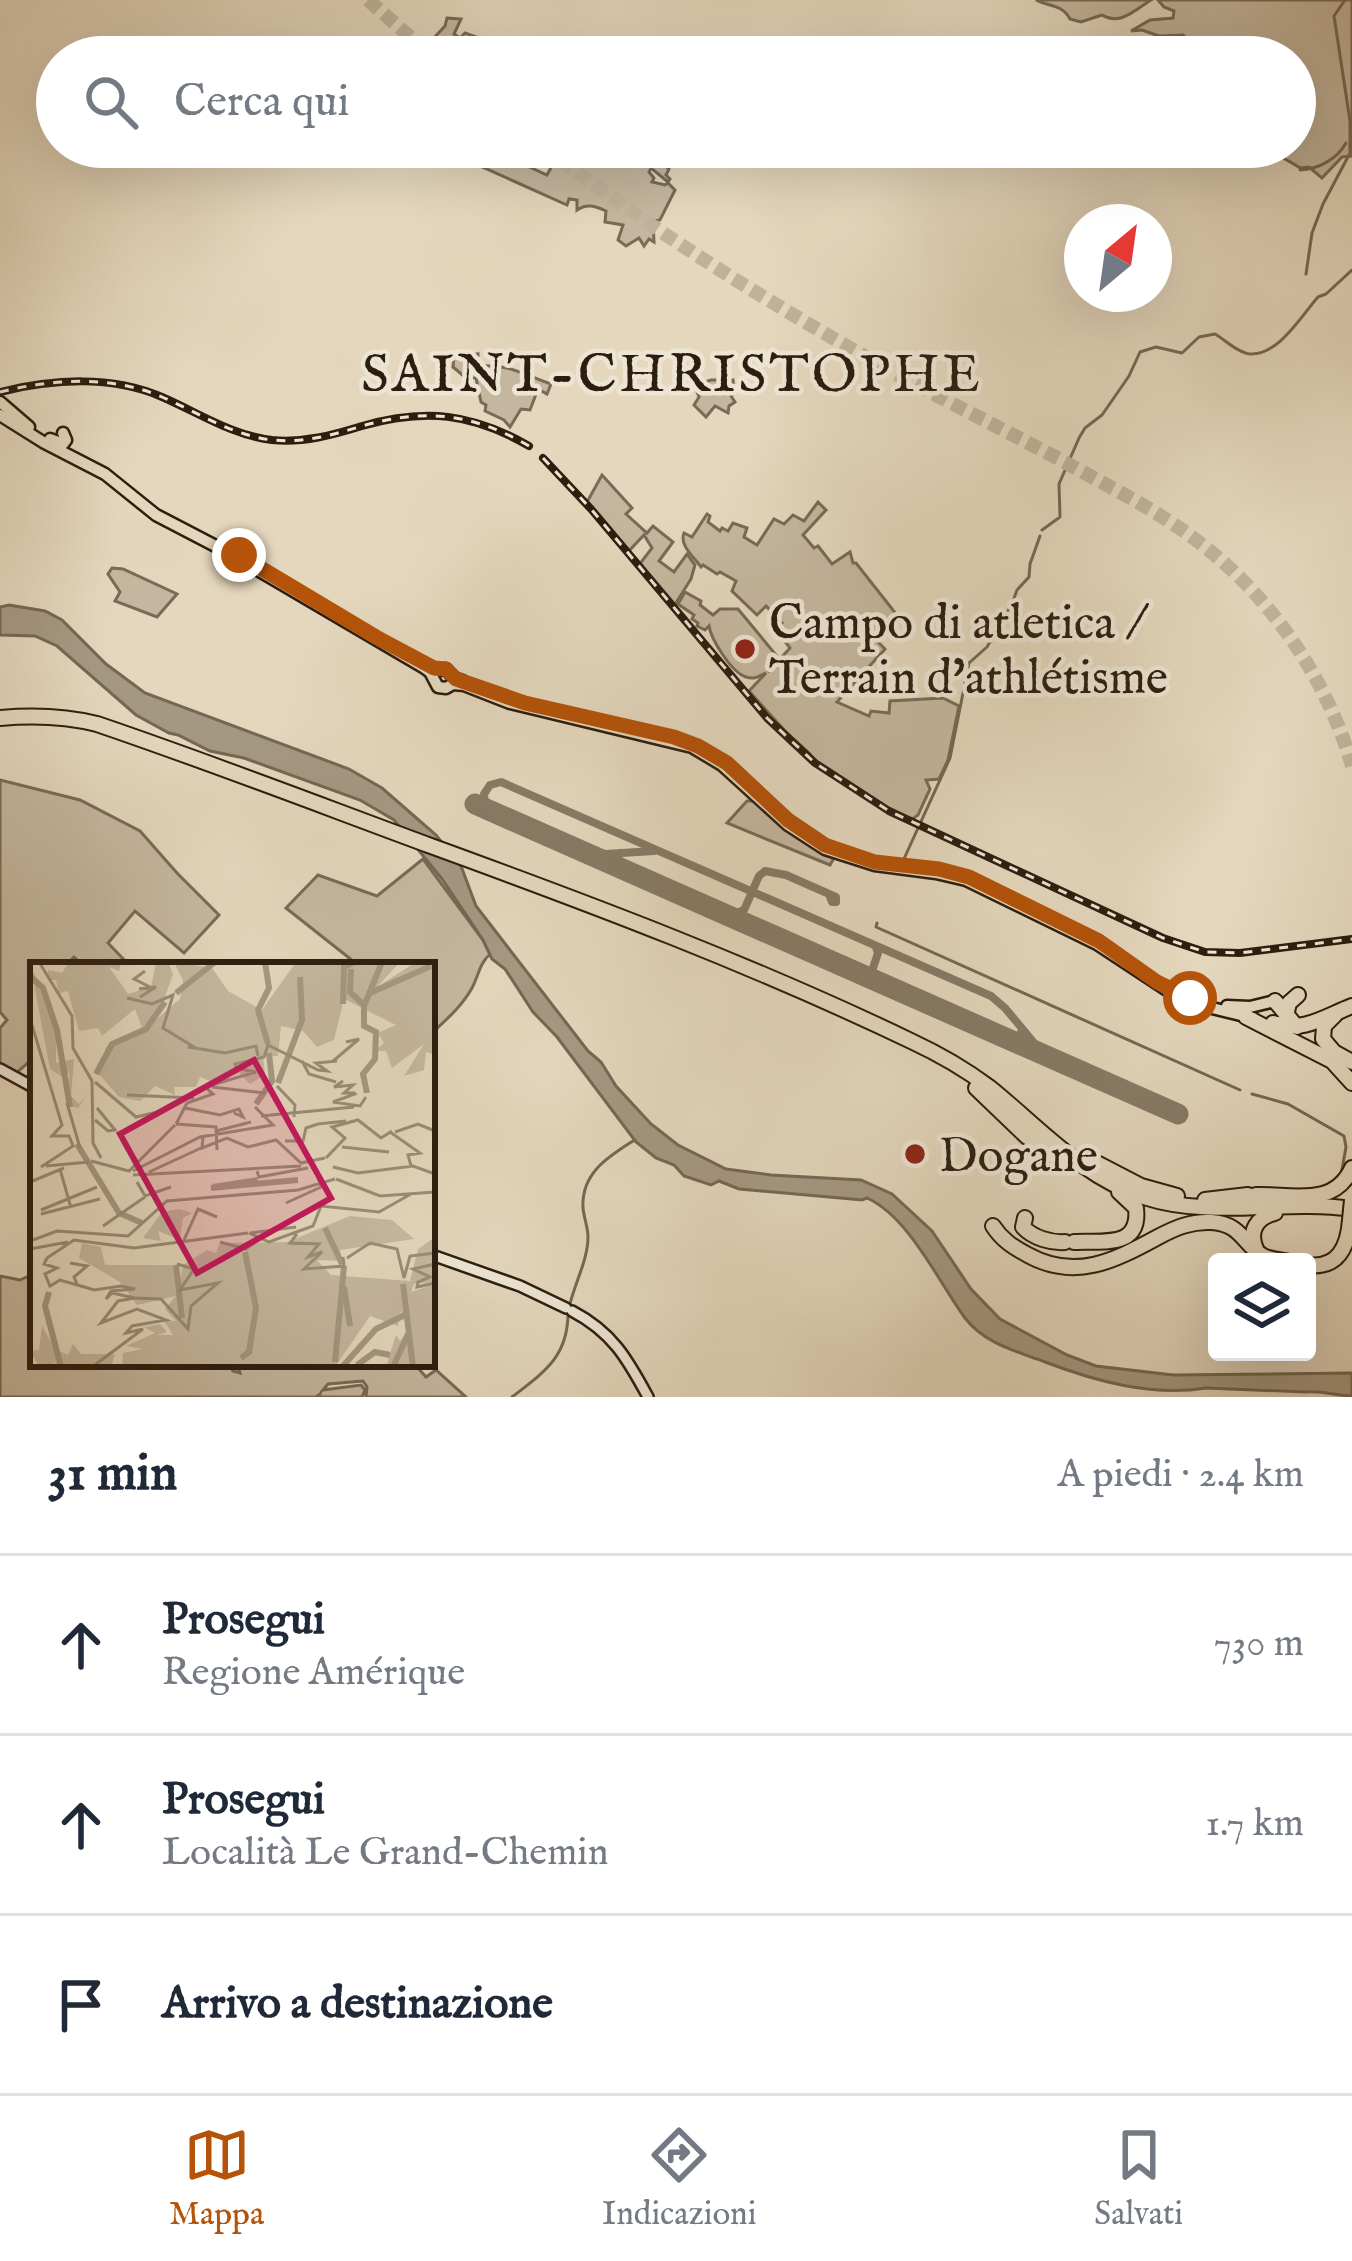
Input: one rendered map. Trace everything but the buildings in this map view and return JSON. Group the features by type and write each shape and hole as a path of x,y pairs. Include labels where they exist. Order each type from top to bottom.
{"highway":[{"path":"0,716 33,710 96,719 648,922 906,1034 965,1065 1078,1152 1124,1179 1196,1199 1294,1197 1329,1194 1349,1174"},
{"path":"549,887 906,1038 985,1084 1074,1160 1117,1186 1189,1207"},
{"path":"743,967 942,1065 985,1096 1032,1140 1130,1201 1137,1220 1133,1229 1112,1243 1053,1242 1028,1232 1024,1218"},
{"path":"1244,1016 1288,1028 1292,1022 1289,1003 1298,995"},
{"path":"1275,1001 1292,1022 1310,1025 1352,1006"},
{"path":"1351,1063 1329,1048 1322,1034 1330,1018 1352,1015"},
{"path":"1244,1016 1332,1061 1352,1083"},
{"path":"965,1065 1087,1164 1145,1193 1195,1204 1322,1202 1352,1213"},
{"path":"1114,1190 1158,1204 1189,1207 1299,1207 1352,1213"},
{"path":"1256,1249 1254,1227 1268,1214 1352,1213"},
{"path":"1316,1266 1338,1257 1352,1213"},
{"path":"1328,1268 1342,1257 1352,1213"},
{"path":"993,1226 1018,1250 1060,1268 1089,1266 1174,1228 1205,1222 1234,1228 1261,1253"},
{"path":"987,1243 1042,1267 1073,1272 1138,1252 1186,1228 1214,1226 1233,1231 1256,1253"},
{"path":"1316,1267 1328,1268 1352,1257"}],"main road":[{"path":"0,408 26,429 105,473 156,514 239,556"},
{"path":"26,429 61,444 66,440 63,431 78,452 161,514 435,673 446,669 451,681 698,746 727,763 805,834 849,854 973,883 1097,944 1151,982 1193,1003 1244,1016"},
{"path":"26,429 96,465"},
{"path":"898,867 939,869 974,879 1099,941 1178,993 1351,1063"},
{"path":"1178,993 1236,1007 1275,1001"},
{"path":"0,1069 30,1085"},
{"path":"435,1256 520,1286 598,1328 619,1346 648,1397"}],"shaded area":[{"path":"1036,0 1151,0 1121,18 1102,15 1081,22"},
{"path":"1158,0 1352,0 1352,156 1342,157 1322,178 1310,168 1316,168 1316,36 1159,36 1131,31 1150,20 1173,18 1174,11"},
{"path":"447,18 461,19 457,36 436,36"},
{"path":"485,168 532,168 547,175 551,168 651,168 652,182 668,183 675,190 660,220 653,221 654,242 649,239 644,246 639,238 626,246 618,240 623,225 605,222 606,211 591,206 577,210 577,200 569,199 567,205"},
{"path":"651,168 668,168 668,182"},
{"path":"478,354 478,366 508,368 551,384 547,394 538,389 530,410 521,409 510,427 485,411 476,378 466,378 453,367 454,356"},
{"path":"711,380 733,380 735,402 728,413 715,406 706,417 694,405 699,397 696,389"},
{"path":"602,475 632,508 626,514 647,533 653,526 673,542 659,561 674,572 687,554 695,565 674,606 639,565 652,548 644,535 628,552 587,502"},
{"path":"818,502 826,510 803,535 832,564 850,552 853,563 900,619 878,642 885,649 837,702 869,716 871,711 889,713 890,701 943,698 959,706 948,760 939,779 926,780 930,789 911,820 857,791 810,757 749,691 766,673 752,678 740,674 709,626 705,630 697,626 694,615 678,604 685,592 713,615 720,609 738,609 776,655 768,672 790,648 776,630 782,623 766,606 757,615 732,591 736,581 701,567 685,546 684,533 692,537 707,514 708,522 720,531 728,531 733,523 747,528 744,537 757,545 774,519 784,524 793,515 804,521"},
{"path":"112,568 177,594 157,617 115,601 120,592 108,574"},
{"path":"0,607 45,611 62,620 106,664 145,693 349,769 382,788 436,835 461,866 476,906 588,1051 651,1124 678,1145 726,1169 861,1180 892,1194 932,1231 971,1289 1000,1319 1096,1366 1173,1375 1352,1373 1352,1396 1145,1389 1064,1369 1002,1346 973,1327 909,1235 867,1198 739,1189 684,1176 636,1142 533,1012 505,969 492,959 442,879 394,820 360,800 244,758 210,751 136,715 57,646 35,636 0,635"},
{"path":"0,780 80,800 140,831 219,915 184,953 135,911 108,943 126,962 79,962 74,957 69,962 30,962 30,1061 13,1076 0,1065 0,1028 7,1020 0,1012"},
{"path":"747,801 755,801 835,856 830,865 727,823"},
{"path":"423,859 490,954 464,1001 435,1030 435,962 354,962 286,908 318,875 377,896"},
{"path":"30,1275 30,1367 230,1367 240,1373 238,1367 420,1367 426,1377 436,1370 466,1397 366,1397 363,1381 328,1384 323,1390 361,1385 362,1397 0,1397 0,1276 20,1280"}],"waterway":[{"path":"1306,274 1312,233 1350,153 1350,121 1334,16 1345,0"},
{"path":"1316,167 1346,143"},
{"path":"1300,170 1314,168"},
{"path":"1042,530 1060,517 1059,484 1079,438 1102,415 1140,352 1156,347 1182,353 1199,337 1215,334 1241,351 1260,353 1280,342 1318,297 1352,270"},
{"path":"903,861 950,758 969,663 987,647 1017,590 1029,577 1040,536"},
{"path":"877,923 876,927 1240,1090"},
{"path":"1252,1094 1288,1104 1344,1136 1341,1175"},
{"path":"570,1304 587,1245 586,1185 606,1160 633,1141"},
{"path":"512,1397 559,1352 568,1313"}],"taxiway":[{"path":"494,812 485,804 484,794 490,785 501,782 991,996 1035,1044 1060,1062"},
{"path":"584,852 654,851"},
{"path":"619,867 615,860 621,853"},
{"path":"729,916 744,910 765,871 786,875 836,897 836,902 829,894"},
{"path":"876,947 872,971 880,982"},
{"path":"1005,1037 1018,1039 1022,1030"}],"runway":[{"path":"475,804 1178,1114"}],"tunnel":[{"path":"368,0 409,36"},
{"path":"573,168 756,292 889,370 1128,497 1200,543 1251,589 1294,642 1328,702 1352,766"}],"railway":[{"path":"0,392 61,382 123,385 229,428 272,440 318,437 407,417 448,417 488,426 529,446"},
{"path":"543,458 767,718 815,763 889,811 1163,938 1205,952 1240,953 1352,939"}],"place":[{"name":"Campo di atletica / Terrain d'athlétisme","path":"745,649"},
{"name":"Dogane","path":"915,1154"}],"district":[{"name":"SAINT-CHRISTOPHE","path":"672,372"}],"route":[{"path":"239,555 376,637 438,670 446,669 456,679 525,703 698,746 727,763 788,820 825,845 875,862 969,877 1099,941 1157,982 1190,998"}]}
